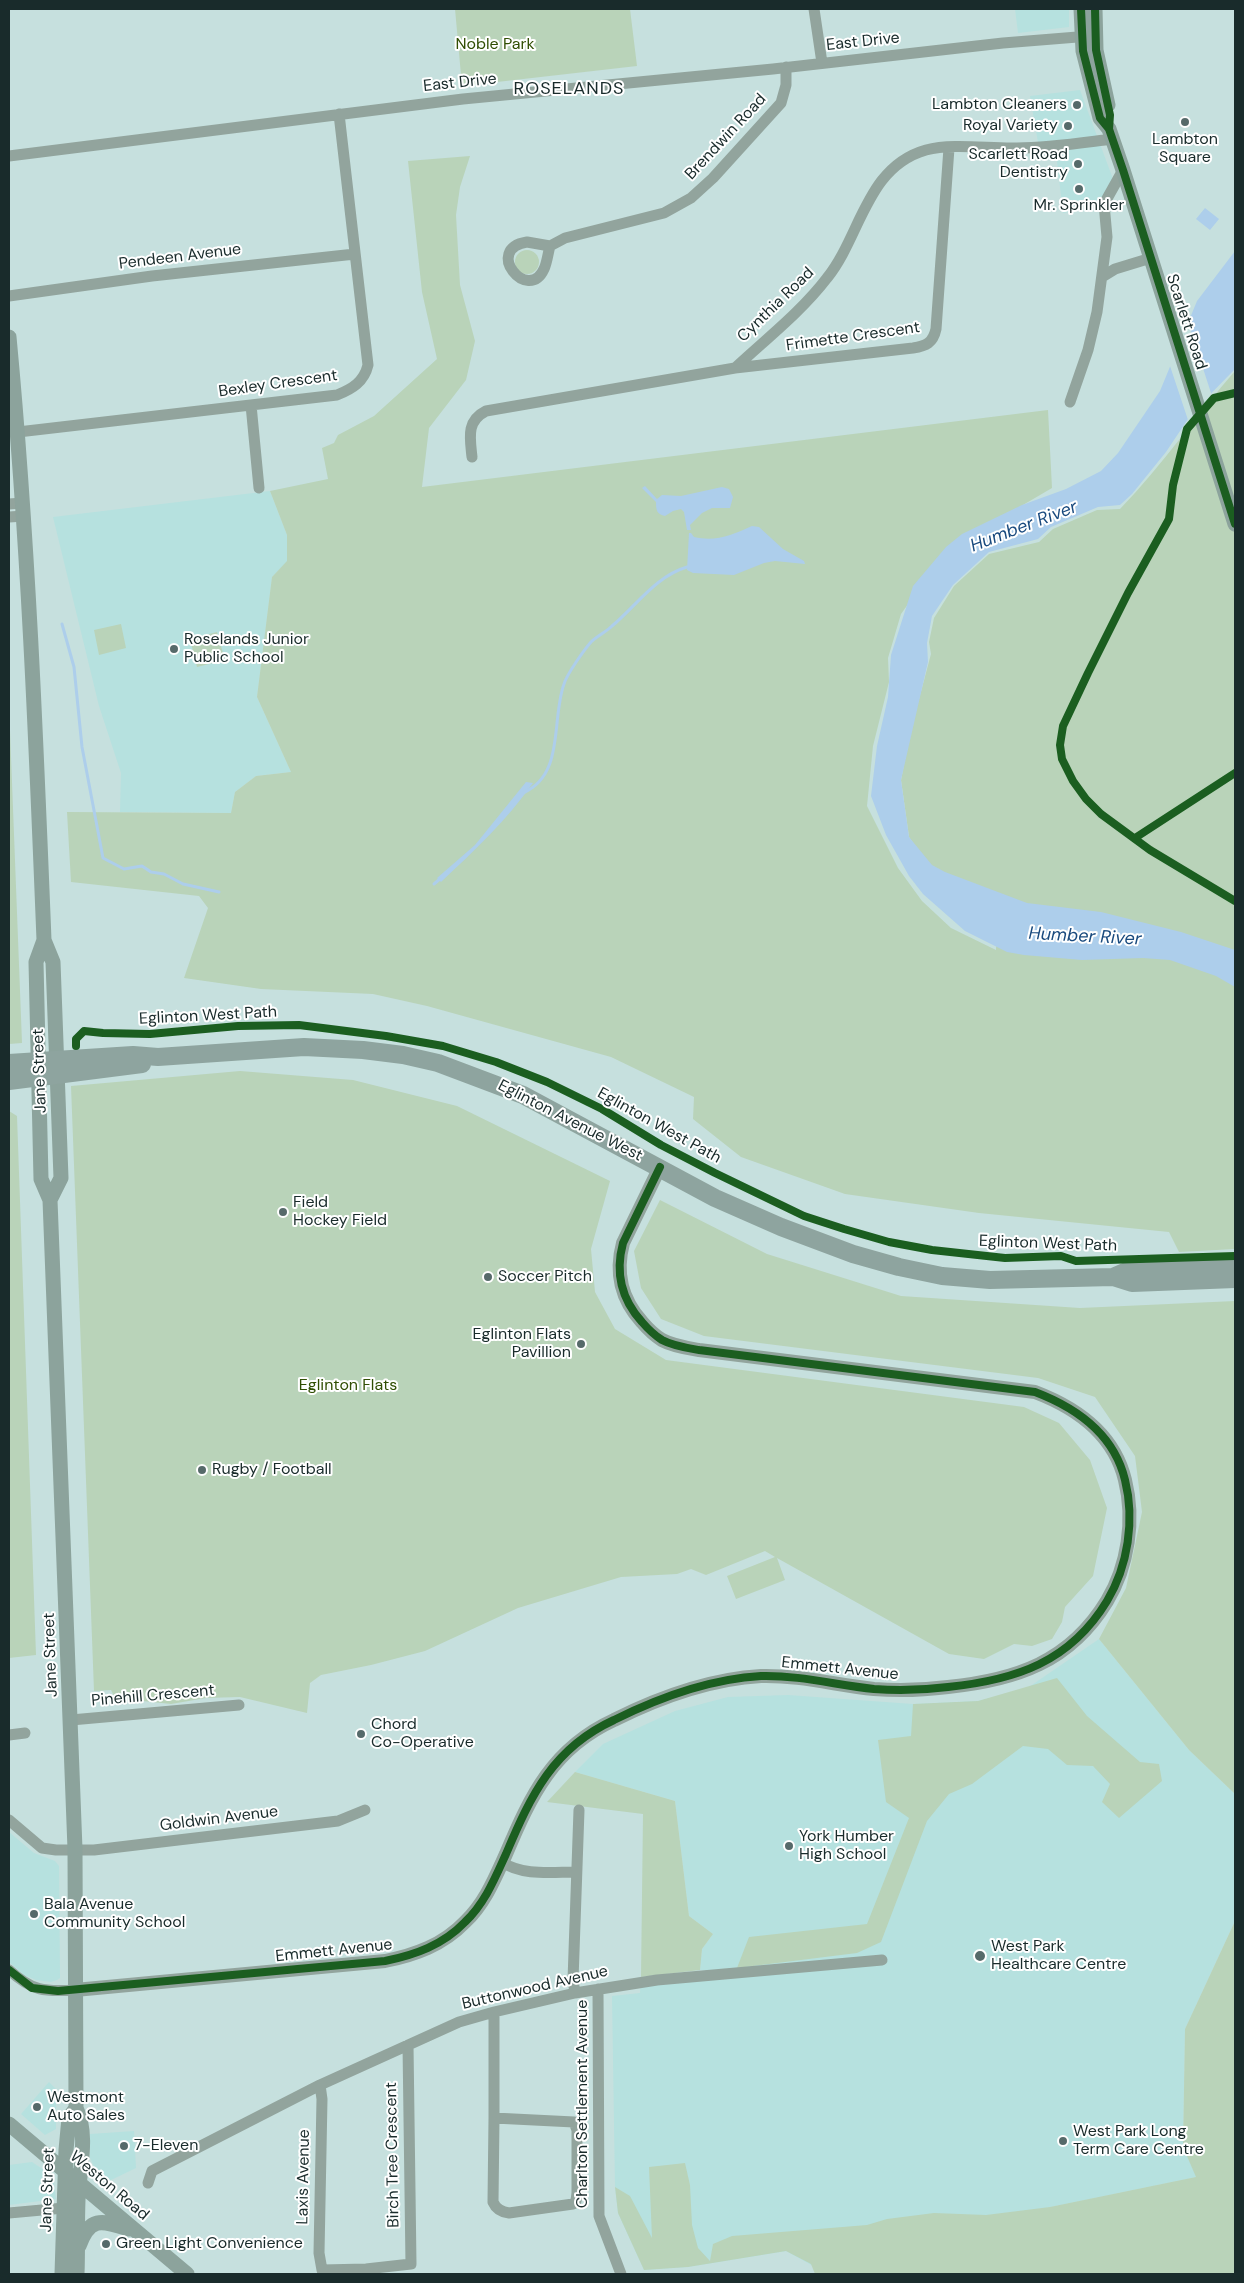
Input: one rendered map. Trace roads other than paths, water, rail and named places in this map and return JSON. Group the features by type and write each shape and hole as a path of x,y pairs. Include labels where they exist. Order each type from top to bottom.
{"main road":[{"name":"Scarlett Road","path":"1080,9 1088,36 1100,118 1110,134 1123,170 1235,524"},
{"name":"Scarlett Road","path":"1088,36 1094,9"},
{"name":"Jane Street","path":"9,337 18,432 16,510 36,731 44,940 53,962 60,1178 50,1200"},
{"name":"Jane Street","path":"44,940 36,962 41,1179 50,1200 71,1720 75,1849 76,2108 80,2117 82,2136 77,2274"},
{"name":"Eglinton Avenue West","path":"9,1063 39,1069 57,1068 132,1055 158,1057 304,1047 363,1050 403,1055 438,1063 523,1095 715,1198 781,1227 853,1254 899,1267 942,1276 990,1280 1112,1277 1235,1279"},
{"name":"Eglinton Avenue West","path":"9,1080 39,1069"},
{"name":"Eglinton Avenue West","path":"1131,1277 1235,1265"},
{"name":"Jane Street","path":"62,2274 64,2172 69,2118 76,2108"},
{"name":"Weston Road","path":"9,2124 187,2274"},
{"path":"78,2250 86,2229 98,2222 104,2221 135,2230"}],"street":[{"path":"814,9 822,63"},
{"name":"East Drive","path":"9,156 462,99 786,67 1003,42 1088,36"},
{"name":"Brendwin Road","path":"550,246 565,238 664,213 691,198 713,178 781,103 786,85 786,67"},
{"name":"Bexley Crescent","path":"18,432 337,395 349,390 362,380 368,365 339,114"},
{"name":"Cynthia Road","path":"735,368 799,310 828,277 850,240 873,192 890,170 917,153 937,148 1044,148 1110,134"},
{"name":"Frimette Crescent","path":"735,368 921,347 932,340 936,329 949,148"},
{"path":"1070,402 1094,328 1107,229 1104,204 1123,170"},
{"name":"Pendeen Avenue","path":"9,296 152,276 355,254"},
{"name":"Scarlett Road","path":"1102,277 1115,269 1151,258"},
{"path":"472,457 471,425 478,416 486,411 735,368"},
{"path":"251,405 259,488"},
{"name":"Emmett Avenue","path":"75,1990 384,1961 412,1955 442,1940 465,1923 488,1892 530,1802 544,1777 576,1742 614,1720 682,1691 738,1678 785,1677 872,1689 905,1690 978,1684 1014,1676 1038,1666 1055,1656 1081,1635 1092,1623 1114,1587 1126,1549 1130,1527 1130,1499 1123,1472 1108,1444 1094,1426 1079,1412 1058,1400 1026,1391 699,1350 670,1343 652,1333 626,1301 619,1273 620,1256 630,1228 660,1167"},
{"name":"Pinehill Crescent","path":"71,1720 239,1705"},
{"path":"9,1734 25,1733"},
{"name":"Goldwin Avenue","path":"9,1820 42,1848 51,1850 94,1850 338,1821 365,1810"},
{"path":"575,1994 573,1980 575,1872 579,1810"},
{"path":"502,1862 511,1868 522,1870 575,1872"},
{"name":"Buttonwood Avenue","path":"148,2183 152,2171 320,2085 459,2022 494,2012 575,1994 657,1980 882,1960"},
{"path":"9,1970 32,1988 49,1991 75,1990"},
{"name":"Charlton Settlement Avenue","path":"598,1990 599,2216 621,2274"},
{"path":"494,2012 493,2202 495,2207 509,2213 573,2204 576,2201 577,2192 577,2130 574,2122 494,2118"},
{"name":"Birch Tree Crescent","path":"322,2270 366,2269 411,2264 408,2045"},
{"name":"Laxis Avenue","path":"320,2085 322,2099 319,2253 322,2270"},
{"path":"9,2213 64,2208"}],"water":[{"path":"1205,208 1219,219 1210,230 1196,219"},
{"name":"Humber River","path":"1235,251 1235,369 1192,413 1166,452 1132,494 1120,505 1098,507 1051,527 1038,539 989,552 953,585 932,616 927,643 928,662 901,780 909,837 932,865 945,872 1027,903 1101,912 1181,932 1235,950 1235,987 1216,976 1170,960 1143,958 1082,960 1007,952 965,931 923,894 909,876 886,835 871,796 877,746 888,697 891,655 913,586 946,547 962,534 1022,505 1066,489 1101,471 1118,453 1160,391 1197,301"},
{"path":"645,486 657,499 662,495 681,496 722,487 729,489 733,497 730,508 712,508 702,513 690,525 691,530 687,530 684,512 681,509 665,516 660,514 657,510 656,502 642,488"},
{"path":"752,526 759,527 783,549 804,561 805,564 775,561 764,563 734,575 693,573 687,570 689,533 694,537 710,539 731,535"},
{"path":"526,782 533,783 512,810 478,847 441,882 437,878 475,845"}],"waterway":[{"path":"523,793 536,785 545,773 551,760 560,698 564,684 584,651 591,642 610,628 656,584 676,571 687,567"},
{"path":"62,624 74,667 82,747 103,858 124,869 142,866 151,872 164,874 183,884 219,892"},
{"path":"434,884 441,878"}],"place":[{"name":"Lambton Cleaners","path":"1077,105"},
{"name":"Lambton Square","path":"1185,122"},
{"name":"Royal Variety","path":"1068,126"},
{"name":"Scarlett Road Dentistry","path":"1078,164"},
{"name":"Mr. Sprinkler","path":"1079,189"},
{"name":"Roselands Junior Public School","path":"174,649"},
{"name":"Field Hockey Field","path":"283,1212"},
{"name":"Soccer Pitch","path":"488,1277"},
{"name":"Eglinton Flats Pavillion","path":"581,1344"},
{"name":"Rugby / Football","path":"202,1470"},
{"name":"Chord Co-Operative","path":"361,1734"},
{"name":"York Humber High School","path":"789,1846"},
{"name":"Bala Avenue Community School","path":"34,1914"},
{"name":"West Park Healthcare Centre","path":"980,1956"},
{"name":"Westmont Auto Sales","path":"37,2107"},
{"name":"West Park Long Term Care Centre","path":"1063,2141"},
{"name":"7-Eleven","path":"124,2146"},
{"name":"Green Light Convenience","path":"106,2244"}],"district":[{"name":"ROSELANDS","path":"569,89"}],"park label":[{"name":"Noble Park","path":"495,45"},
{"name":"Eglinton Flats","path":"348,1386"}]}
